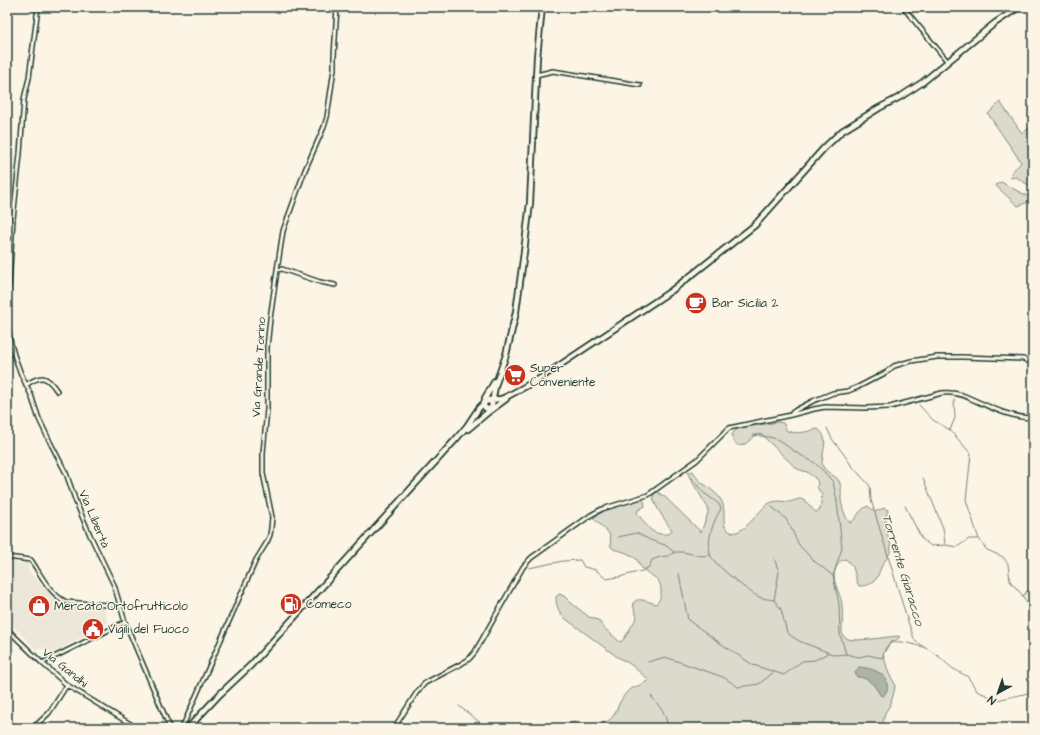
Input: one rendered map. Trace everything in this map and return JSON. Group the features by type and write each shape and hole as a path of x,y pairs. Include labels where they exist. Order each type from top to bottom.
{"main road":[{"path":"489,404 506,355 516,312 530,203 537,56 542,7"},
{"path":"457,438 479,408 514,394 563,364 693,274 755,225 824,148 842,131 923,82 994,23 1016,9 1022,7"},
{"path":"489,404 498,376"},
{"path":"493,394 499,399"},
{"path":"189,727 220,694 251,665 489,404 514,394"}],"street":[{"path":"7,302 24,99 29,78 38,7"},
{"name":"Via Grande Torino","path":"182,728 253,565 270,535 272,517 263,473 263,453 267,408 267,347 270,319 283,231 305,170 327,117 334,69 337,7"},
{"path":"903,7 948,62"},
{"path":"536,74 553,71 640,85"},
{"path":"277,270 282,269 320,282 335,285"},
{"name":"Via Libertà","path":"7,316 8,330 14,355 39,419 66,473 90,535 114,585 125,622 170,728"},
{"path":"791,414 813,400 858,387 894,366 910,361 937,357 963,356 1018,358 1033,363"},
{"path":"26,385 40,378 44,378 50,381 57,391"},
{"path":"394,728 407,707 425,683 461,664 469,659 475,652 523,567 531,558 602,509 648,495 697,460 729,428 825,407 890,407 948,392 962,395 1010,415 1033,418"},
{"path":"7,557 31,560 50,588 66,602 121,606"},
{"path":"42,663 125,622"},
{"name":"Via Gandhi","path":"7,630 67,685 137,728"},
{"path":"33,728 49,713 67,685"},
{"path":"186,719 189,727"}],"shaded area":[{"path":"1000,102 1022,133 1033,126 1033,186 1026,184 1016,177 1010,177 1012,172 1021,162 988,114"},
{"path":"1001,182 1027,196 1033,197 1033,200 1030,199 1026,203 1018,206 997,187 996,185"},
{"path":"778,422 783,423 787,431 795,433 818,429 821,432 825,441 822,464 823,467 840,483 842,506 850,523 862,510 868,506 875,512 884,508 888,510 886,527 887,535 891,544 891,551 881,567 876,579 869,584 859,586 853,567 846,559 839,563 834,576 842,605 842,633 844,637 857,640 897,636 900,637 891,642 883,654 895,687 890,705 885,713 882,728 562,728 575,722 580,725 605,723 614,715 628,691 649,680 630,664 616,656 566,619 561,614 557,606 556,597 559,594 564,596 589,617 598,620 604,628 620,642 624,639 637,617 633,603 637,600 644,600 656,604 660,599 661,587 658,580 645,571 633,556 615,550 611,547 608,532 593,518 610,508 641,499 644,501 645,506 637,511 647,525 657,533 669,534 672,530 655,503 653,495 657,492 665,497 701,532 708,513 708,508 690,478 688,473 693,471 699,480 719,497 724,508 725,526 731,532 736,532 742,529 764,507 773,502 788,502 801,499 816,512 820,510 822,495 817,487 818,482 815,478 807,472 797,469 764,436 759,434 747,443 740,446 736,444 733,439 732,434 740,428"},
{"name":"Mercato Ortofrutticolo","path":"7,559 16,560 16,563 22,564 23,561 29,562 28,569 30,573 62,605 104,608 108,623 53,653 51,650 49,651 39,648 37,650 7,620"},
{"path":"859,667 877,671 883,676 886,680 887,687 883,696 880,695 874,685 868,680 857,677 855,673"}],"waterway":[{"path":"950,430 955,418 954,400"},
{"path":"919,405 933,420 950,430 971,454 966,500 979,539 987,550 1003,557 1008,564 1010,581 1023,596 1033,615"},
{"name":"Torrente Giaracco","path":"827,428 832,439 851,465 870,486 871,500 915,641 937,655 952,668 968,677 977,691 997,700 1033,692"},
{"path":"753,435 777,439 815,463 833,482 837,501 842,548 833,576 839,604 840,634 846,654"},
{"path":"691,478 704,493 719,504 721,509 715,519 710,536 709,548 712,558 740,584 754,594 761,598 774,600 781,609 787,633 799,641 835,655 846,654 859,657 868,655 882,658 885,649 892,643 902,642 922,647"},
{"path":"923,478 943,528 945,544"},
{"path":"771,506 786,519 799,545 813,560 833,576"},
{"path":"905,506 922,539 931,546 945,545 957,547 969,539 978,539"},
{"path":"618,537 637,533 650,540 665,545 674,552"},
{"path":"529,568 563,561 580,560 584,567 596,570 606,579 642,571 649,567 652,560 668,556 675,552 683,552 701,556 710,555"},
{"path":"774,558 779,572 774,600"},
{"path":"679,574 688,620 753,665 784,675 802,661 815,660 828,653"},
{"path":"1023,596 1033,584"},
{"path":"648,662 665,657 723,677 738,687 759,684 774,672"},
{"path":"651,696 663,711 669,728"},
{"path":"459,706 487,728"}],"place":[{"name":"Bar Sicilia 2","path":"696,303"},
{"name":"Super Conveniente","path":"515,375"},
{"name":"Comeco","path":"291,604"},
{"name":"Mercato Ortofrutticolo","path":"39,606"},
{"name":"Vigili del Fuoco","path":"93,629"}]}
